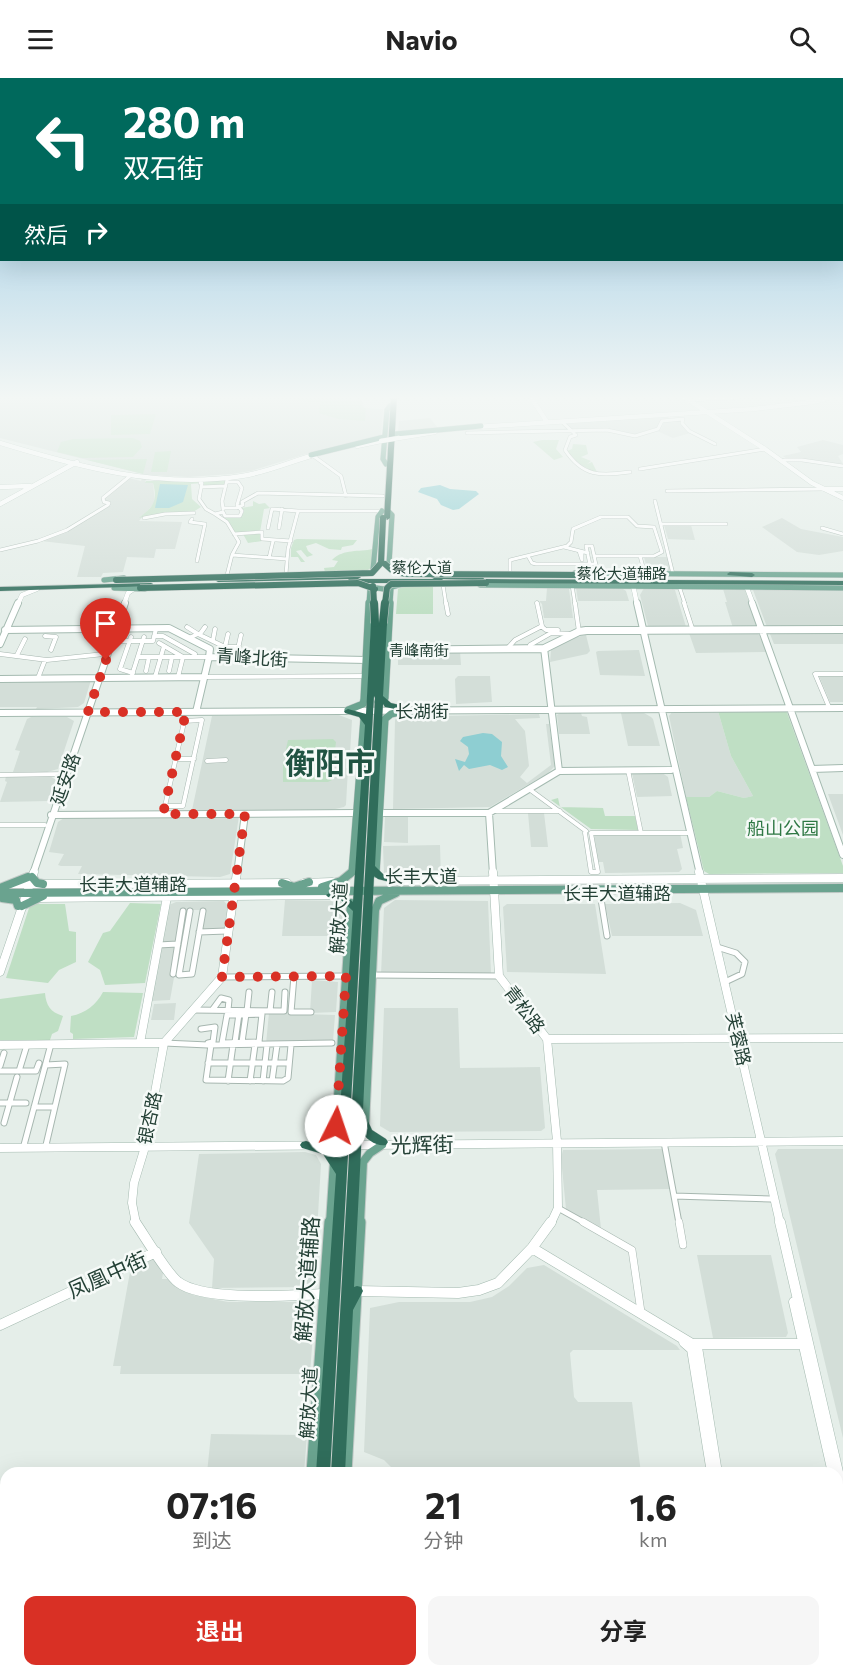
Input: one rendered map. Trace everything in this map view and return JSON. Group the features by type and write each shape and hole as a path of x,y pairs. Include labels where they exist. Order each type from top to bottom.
{"highway":[{"name":"解放大道","path":"385,515 383,496 386,471"},
{"name":"解放大道","path":"341,1467 356,1144 368,975 364,889 369,758 374,709 385,650 369,577 385,515 387,471"},
{"path":"369,577 383,572 752,575"},
{"name":"解放大道","path":"324,1467 329,1294 344,1144 354,965 354,907 373,871 368,811 369,758 374,709 369,662 389,588 400,573"},
{"path":"63,583 104,580 369,577 400,573"},
{"path":"49,588 137,589 369,577 400,573"},
{"path":"400,573 402,584"},
{"name":"蔡伦大道","path":"0,585 358,577 737,576 823,581"},
{"path":"369,577 377,585 389,588 402,584 489,583 775,585"},
{"name":"蔡伦大道","path":"0,589 381,580 775,585 843,577"},
{"path":"823,581 841,586"},
{"path":"721,586 775,585"},
{"path":"375,604 378,588 381,587 385,588 385,604"},
{"path":"348,710 358,713 393,707 405,710"},
{"path":"373,871 386,880 398,881"},
{"path":"331,895 344,898 354,907"},
{"path":"346,976 354,965"},
{"path":"358,1110 365,1128 372,1137 382,1143"},
{"path":"310,1144 322,1148 342,1174"},
{"path":"347,1309 357,1291"},
{"path":"324,1309 329,1294"}],"main road":[{"path":"348,710 358,707 364,699 369,662 371,606 369,577 375,564 378,517 392,515 389,564 400,573"},
{"name":"蔡伦大道辅路","path":"400,573 673,575"},
{"path":"104,580 286,574 369,577"},
{"path":"752,575 843,577"},
{"path":"402,584 489,583"},
{"path":"699,585 749,588 775,585 841,586"},
{"path":"385,650 389,588"},
{"path":"369,758 385,719 391,714 405,710"},
{"path":"322,887 349,877 368,811"},
{"path":"1,897 16,900 34,881 43,884"},
{"path":"282,883 294,887 309,882"},
{"name":"长丰大道","path":"1,897 25,891 100,888 275,891 843,883"},
{"path":"0,887 15,884 36,898 51,893"},
{"path":"90,884 100,888"},
{"name":"长丰大道","path":"0,887 51,893 100,888 181,892 294,887 405,891 494,888 600,892 702,886 843,890"},
{"path":"275,891 303,896"},
{"path":"365,1128 368,975 375,910 379,901 405,891"},
{"path":"150,892 167,897 181,892"},
{"path":"310,1144 329,1136 336,1126 346,976 354,907"},
{"path":"341,1467 357,1291 363,1168 365,1158 382,1143"},
{"name":"解放大道辅路","path":"329,1294 334,1161"},
{"name":"解放大道辅路","path":"312,1467 324,1309"}],"street":[{"path":"0,503 60,471"},
{"path":"109,471 130,476 170,481 226,481"},
{"path":"118,471 149,477 226,481 238,482 242,485 237,505 242,511 240,516 225,516 222,501 226,481"},
{"path":"227,575 232,555 239,544 227,522 206,509 199,499 200,485 265,471"},
{"path":"335,471 341,475 346,484 346,496"},
{"path":"587,471 597,476 630,472"},
{"path":"796,471 812,483 843,497"},
{"path":"799,471 826,489"},
{"path":"0,550 38,542 67,530 108,505 109,503 104,502 104,498 130,476"},
{"path":"0,487 32,486"},
{"path":"0,503 32,486"},
{"path":"14,487 22,491"},
{"path":"667,491 843,489"},
{"path":"214,514 239,507 243,505 242,502 259,492 383,496"},
{"path":"655,501 673,575"},
{"path":"197,561 205,524 190,522 198,509 206,509"},
{"path":"268,528 272,509 385,515"},
{"path":"279,528 282,509"},
{"path":"286,574 287,559 298,511"},
{"path":"144,518 165,514 194,513"},
{"path":"510,573 510,560 564,547 572,542 573,529 601,517 628,517 635,525 655,528 662,552 658,555 594,554 564,547"},
{"path":"661,524 726,524"},
{"path":"822,528 843,534"},
{"path":"234,534 262,532 262,539 291,541"},
{"path":"269,558 273,541"},
{"path":"589,545 592,546 596,564 593,574 586,546 589,545"},
{"path":"554,550 556,564"},
{"path":"232,555 287,559"},
{"path":"638,555 645,574"},
{"path":"528,556 533,564 596,564"},
{"path":"572,584 577,632"},
{"name":"芙蓉路","path":"632,584 760,1140 832,1467"},
{"path":"443,585 448,614"},
{"path":"679,585 693,630"},
{"name":"延安路","path":"97,678 112,641 124,593 114,588"},
{"path":"749,588 843,845"},
{"path":"6,630 21,595 9,589"},
{"path":"0,642 22,595 37,589"},
{"name":"延安路","path":"0,958 51,815 104,654 128,593 137,589"},
{"path":"537,603 542,626 546,630 577,632"},
{"path":"531,618 540,618"},
{"path":"507,648 516,640 542,626"},
{"path":"187,627 224,646"},
{"path":"189,638 199,634 205,627"},
{"path":"112,641 143,639 153,641 156,628"},
{"name":"青峰北街","path":"6,630 170,628 210,650 209,657 369,662"},
{"path":"213,640 215,629"},
{"path":"52,636 55,630"},
{"name":"青峰南街","path":"385,650 544,649 577,632 843,630"},
{"path":"530,648 530,645 551,633 577,632"},
{"path":"224,646 228,634"},
{"path":"236,658 241,635"},
{"path":"45,636 56,637 51,650"},
{"path":"154,636 163,636 195,654 194,657"},
{"path":"17,655 25,639"},
{"path":"130,639 120,669 132,676"},
{"path":"132,676 143,639"},
{"path":"159,643 183,657"},
{"path":"155,678 164,646"},
{"path":"210,650 224,646 238,647"},
{"path":"544,649 559,771"},
{"name":"青峰南街","path":"385,650 544,649"},
{"path":"0,654 45,660 63,659 82,654 104,654"},
{"path":"138,657 209,657 196,711"},
{"path":"146,671 149,657"},
{"path":"169,670 172,657"},
{"path":"178,677 183,657"},
{"path":"38,678 45,660"},
{"path":"829,707 815,674 843,674"},
{"path":"0,679 132,676 155,678 366,676"},
{"name":"长湖街","path":"792,708 843,707"},
{"name":"长湖街","path":"405,710 843,707"},
{"name":"芙蓉路","path":"661,709 685,832 702,886 736,1038"},
{"path":"86,712 348,710"},
{"path":"0,712 196,711"},
{"path":"163,814 186,712"},
{"path":"165,806 183,806 194,759 202,720 184,721"},
{"path":"175,759 194,759"},
{"path":"207,760 226,760"},
{"path":"814,769 843,769"},
{"path":"814,769 843,855"},
{"path":"490,812 559,771 671,770"},
{"path":"628,771 641,832"},
{"path":"0,775 65,774"},
{"path":"529,789 588,832 685,832"},
{"path":"51,815 560,811"},
{"name":"青松路","path":"490,812 499,976 547,1039 557,1142 558,1208"},
{"path":"245,814 222,977 346,976"},
{"name":"延安路","path":"0,972 45,825 51,815"},
{"path":"0,825 45,825"},
{"path":"588,832 598,872 591,872 588,832"},
{"path":"702,886 843,878"},
{"path":"398,881 494,888"},
{"name":"长丰大道辅路","path":"36,898 167,897 282,883 337,882"},
{"name":"长丰大道辅路","path":"43,884 90,884"},
{"name":"长丰大道辅路","path":"100,888 233,890 303,896 331,895"},
{"path":"391,895 494,888"},
{"path":"600,892 607,936"},
{"path":"140,1043 167,897"},
{"path":"172,974 187,911 179,975 192,974 203,911"},
{"path":"199,932 227,931"},
{"path":"185,941 198,941"},
{"path":"158,945 178,944"},
{"path":"717,947 736,953 746,966 741,976 725,982"},
{"path":"368,975 499,976"},
{"path":"294,976 291,1012 311,1012"},
{"name":"银杏路","path":"222,977 164,1043 145,1146 131,1200 134,1221 177,1282 192,1290 214,1293 329,1294"},
{"path":"242,1042 249,992"},
{"path":"270,1011 272,992"},
{"path":"285,992 284,1011 227,1014 222,1043 255,1045 332,1043"},
{"path":"213,1009 221,998 229,1000 228,1010"},
{"path":"0,1066 2,1049 27,1045 164,1043 211,1046 259,1042 262,1014 213,1009 192,1010"},
{"path":"228,1080 239,1014"},
{"path":"237,1024 245,1024"},
{"path":"201,1029 215,1027 213,1042 202,1044"},
{"path":"547,1039 843,1038"},
{"path":"24,1145 51,1044"},
{"path":"4,1123 27,1045"},
{"path":"250,1081 255,1045"},
{"path":"263,1081 267,1045"},
{"path":"272,1081 277,1045"},
{"path":"211,1046 206,1080 272,1081 288,1078 291,1045"},
{"path":"0,1071 18,1074 36,1071 39,1063"},
{"path":"208,1063 289,1063"},
{"path":"46,1065 65,1064 46,1145"},
{"path":"0,1103 26,1103"},
{"path":"34,1107 54,1107"},
{"name":"芙蓉路","path":"760,1140 771,1199 836,1467"},
{"name":"光辉街","path":"557,1142 760,1140"},
{"name":"光辉街","path":"0,1147 843,1140"},
{"path":"664,1142 682,1245"},
{"name":"光辉街","path":"0,1147 24,1145 145,1146"},
{"path":"674,1196 771,1199"},
{"path":"357,1291 458,1293 479,1290 498,1283 531,1250 548,1228 558,1208 632,1250 641,1312"},
{"path":"531,1250 694,1345 806,1345"},
{"path":"531,1250 641,1312 694,1345 716,1467"},
{"name":"凤凰中街","path":"0,1324 156,1252"},
{"path":"694,1345 692,1349 711,1467"}],"shaded area":[{"path":"130,471 252,471 188,477 148,475 145,482 153,483 155,502 139,521 182,522 175,549 156,549 154,558 127,557 123,572 103,573 101,577 77,577 85,546 41,541 72,528 111,505 105,502 105,498 128,478 141,481 143,474"},
{"path":"782,518 801,529 843,537 843,551 819,555 797,552 762,527"},
{"path":"664,525 691,525 695,540 668,539"},
{"path":"644,557 668,557 672,571 648,572"},
{"path":"620,587 626,591 629,601 578,601 576,588"},
{"path":"547,588 569,589 573,618 544,618 542,604 539,601 546,601"},
{"path":"644,588 675,590 686,627 648,626 640,595"},
{"path":"723,589 746,590 758,627 733,628"},
{"path":"753,590 843,590 843,627 767,627"},
{"path":"773,632 843,632 843,644 774,644 770,634"},
{"path":"689,633 758,633 767,652 696,653"},
{"path":"586,635 590,651 587,654 550,662 551,650 572,638"},
{"path":"639,650 645,676 600,675 596,652"},
{"path":"460,651 461,665 398,665 398,653"},
{"path":"458,676 490,676 492,702 456,704 455,679"},
{"path":"819,676 843,676 843,702 830,702"},
{"path":"0,680 91,680 84,703 78,707 36,709 37,707 0,707"},
{"path":"718,711 731,756 753,796 744,798 717,791 709,797 686,797 669,716 672,712"},
{"path":"581,713 582,716 587,717 590,734 559,734 557,715"},
{"path":"621,713 644,713 651,717 660,746 628,746"},
{"path":"539,714 540,718 515,719 525,731 529,766 520,777 527,783 551,765 546,724 549,724 555,766 548,773 490,807 393,809 395,720 397,717"},
{"path":"339,715 352,720 350,753 347,754 346,805 344,807 331,810 192,810 212,716"},
{"path":"67,717 74,721 58,769 47,772 13,772 20,751 15,750 27,719"},
{"path":"661,772 668,777 672,796 637,797 632,773"},
{"path":"6,776 50,776 56,780 49,801 0,802 7,782 5,781"},
{"path":"828,794 843,794 843,835"},
{"path":"528,813 544,813 548,847 531,847"},
{"path":"239,816 230,874 220,877 78,874 82,866 58,865 64,854 49,852 58,822 64,818"},
{"path":"385,816 408,816 408,843 384,842"},
{"path":"680,833 683,848 677,849 682,869 679,872 605,873 603,862 598,862 594,834"},
{"path":"440,845 441,879 401,879 384,874 383,846"},
{"path":"285,900 341,901 344,904 342,936 282,936"},
{"path":"395,900 488,901 491,974 381,974 384,908"},
{"path":"224,901 229,907 226,930 201,930 204,910 186,910 170,1000 151,1001 169,905 176,902"},
{"path":"680,903 696,910 703,936 612,936 605,904"},
{"path":"507,904 595,904 606,974 507,972 503,907"},
{"path":"312,980 338,982 336,1012 310,1013"},
{"path":"176,1003 174,1020 151,1020 154,1004"},
{"path":"384,1008 458,1008 460,1068 540,1067 545,1128 541,1131 390,1132 380,1126"},
{"path":"269,1013 335,1015 333,1041 266,1044"},
{"path":"663,1149 670,1189 597,1190 601,1229 566,1209 561,1158 563,1150"},
{"path":"778,1149 843,1149 843,1438 775,1154"},
{"path":"305,1152 316,1155 321,1164 314,1283 309,1287 212,1288 214,1259 189,1223 199,1154"},
{"path":"697,1255 771,1255 788,1333 786,1337 713,1338"},
{"path":"156,1257 164,1267 162,1279 171,1279 179,1289 193,1295 228,1302 313,1302 315,1305 310,1374 120,1374 121,1366 113,1366 130,1272"},
{"path":"544,1265 677,1346 680,1350 573,1350 570,1353 574,1397 578,1402 632,1402 640,1467 391,1467 384,1460 364,1452 370,1308 399,1302 470,1302 492,1297 509,1286 527,1268"},
{"path":"211,1434 307,1435 304,1467 208,1467"}],"green space":[{"path":"129,471 144,471 143,474"},
{"path":"146,481 226,481 224,486 191,484 192,499 201,507 193,512 139,518 151,507 155,495 153,483 145,483"},
{"path":"253,501 259,504 265,503 270,508 264,509 260,532 262,541 248,543 243,534 235,533 223,517 241,516 244,512 241,508 253,506"},
{"path":"294,540 357,540 353,545 342,547 341,550 329,549 316,543 306,546 313,555 307,557 301,550 296,551 305,562 301,562 298,557 291,557 291,548"},
{"path":"373,549 371,568 368,570 325,572 324,568 334,567 338,561 332,560 337,556 352,551"},
{"path":"404,586 433,586 433,614 396,614 398,589"},
{"name":"船山公园","path":"786,710 843,866 843,873 709,874 704,871 686,797 709,797 717,791 744,798 753,796 731,756 718,711"},
{"path":"333,739 336,742 334,758 284,758 288,740"},
{"path":"283,763 334,763 332,780 328,782 283,782"},
{"path":"558,798 560,806 551,800"},
{"path":"561,807 603,808 605,816 635,816 638,830 591,829"},
{"path":"130,903 161,904 145,983 105,985 100,970 88,962 103,933 110,931"},
{"path":"65,904 69,931 76,932 76,962 59,970 48,983 6,978 30,905"},
{"path":"103,992 143,993 134,1037 73,1039 73,1034 70,1032 71,1016 90,1008"},
{"path":"45,993 50,1008 63,1016 58,1031 52,1034 50,1040 0,1040 0,999"}],"water":[{"path":"160,484 188,485 183,502 169,508 155,508"},
{"path":"440,485 450,489 476,491 479,494 459,509 453,510 441,505 437,499 418,492 421,488"},
{"path":"483,733 492,734 502,742 501,756 508,767 502,770 490,765 469,769 464,765 459,771 455,759 465,762 469,754 468,747 460,741 463,737"}],"district":[{"name":"衡阳市","path":"330,761"}],"route":[{"path":"106,660 88,712 186,712 163,814 245,814 222,977 346,976 336,1126"}]}
